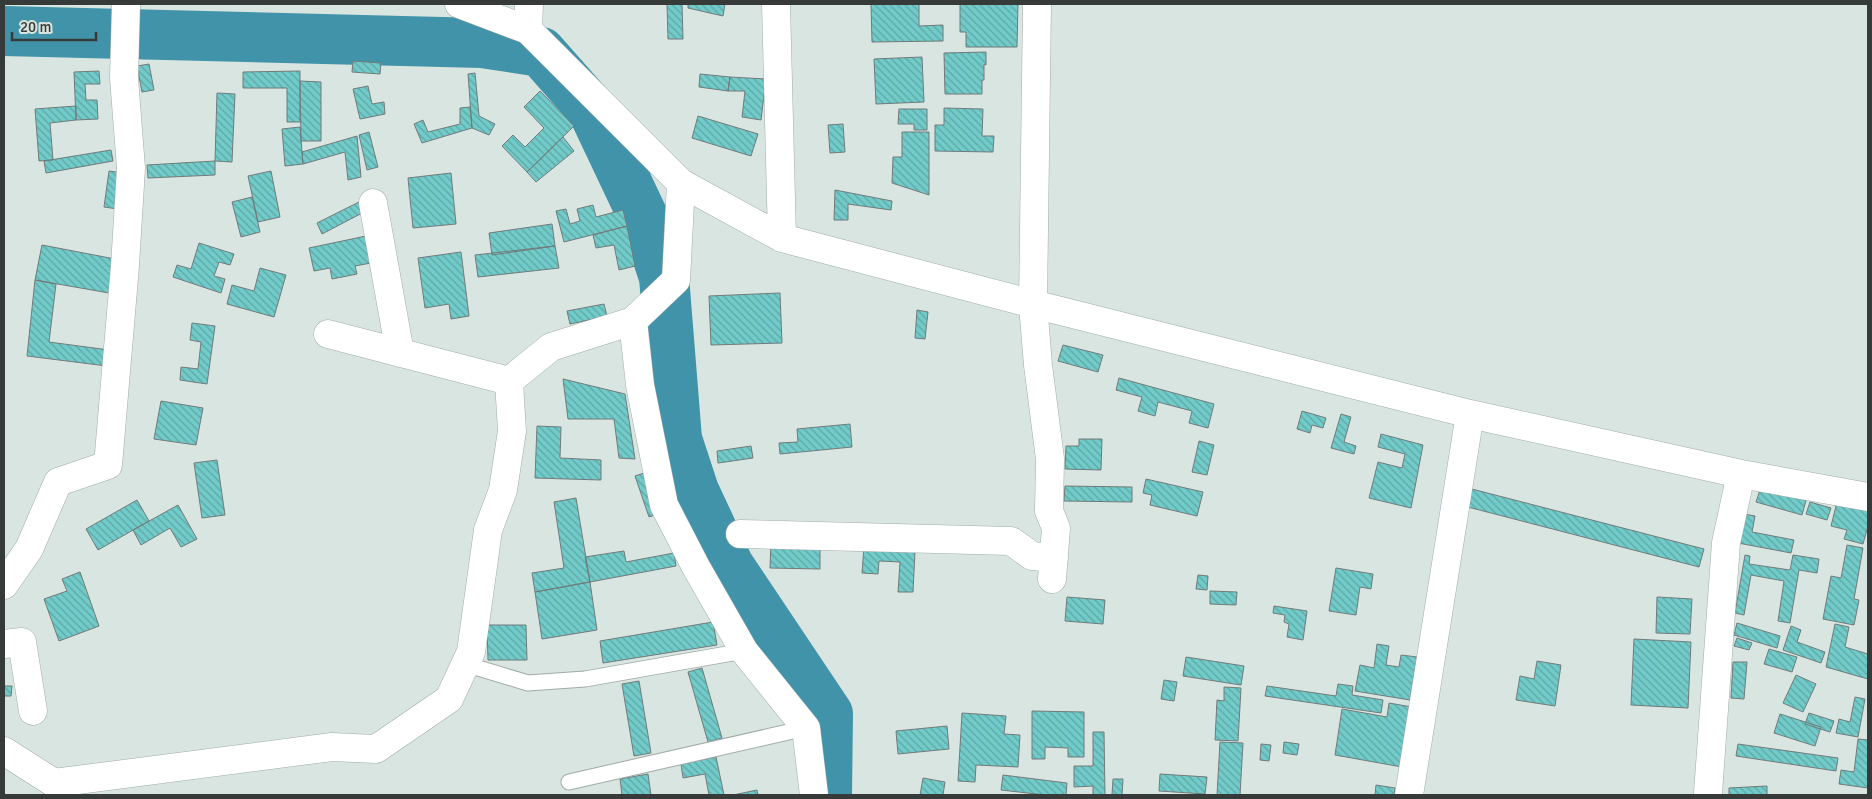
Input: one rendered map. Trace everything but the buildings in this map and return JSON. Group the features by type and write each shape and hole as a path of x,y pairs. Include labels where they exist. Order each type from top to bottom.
{"street":[{"path":"4,585 29,549 58,482 108,465 125,266 131,168 124,78 126,4"},
{"path":"459,4 529,17 681,183 782,238 1033,304 1470,414 1741,474 1868,497"},
{"path":"776,4 782,238"},
{"path":"740,534 1011,541 1053,569 1056,528 1049,511 1050,459 1038,365 1033,304 1038,4"},
{"path":"509,381 550,347 633,321 676,280 681,183"},
{"path":"373,203 400,353"},
{"path":"633,321 640,385 664,505 696,567 744,651 806,728 814,795"},
{"path":"328,334 509,381"},
{"path":"4,751 54,783 89,787 332,747 376,749 449,699 471,652 488,530 503,490 512,431 509,381"},
{"path":"1409,795 1470,414"},
{"path":"1708,793 1726,543 1741,474"},
{"path":"4,644 22,642 33,711"}],"lane":[{"path":"465,664 528,683 585,679 744,651"},
{"path":"569,782 806,728"}],"waterway":[{"path":"4,31 482,43 541,52 593,111 646,223 664,277 677,439 694,491 729,566 828,714 827,795"}]}
